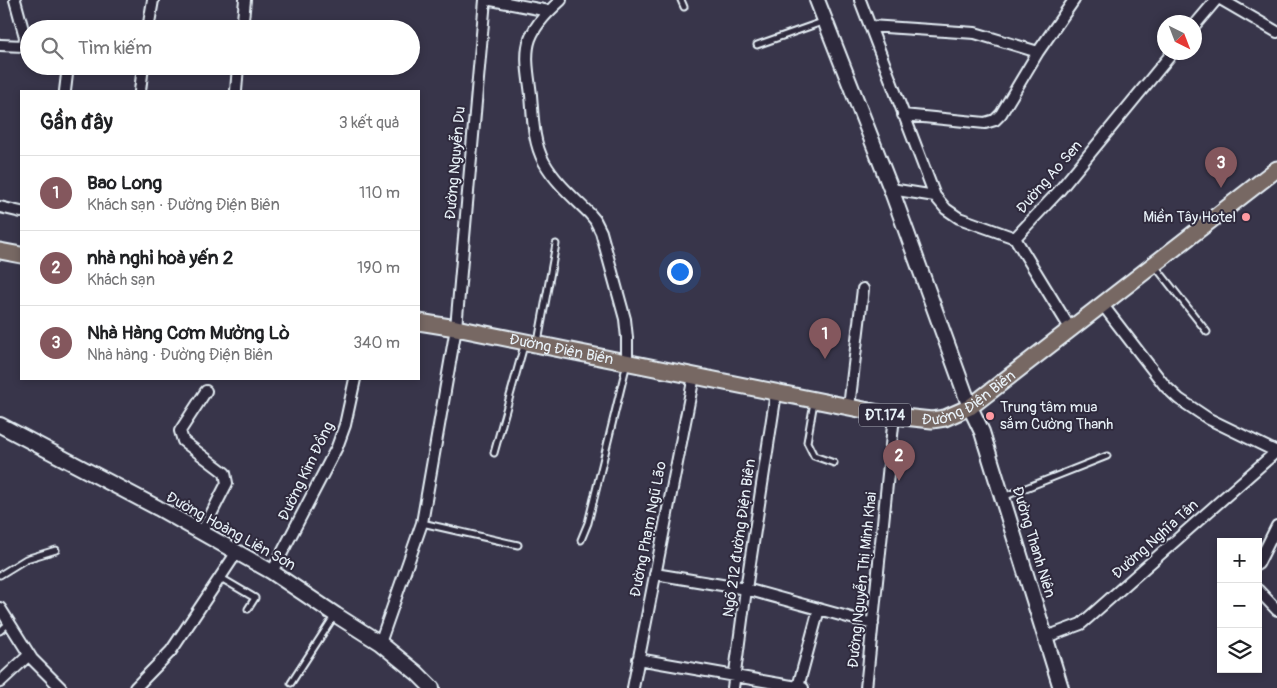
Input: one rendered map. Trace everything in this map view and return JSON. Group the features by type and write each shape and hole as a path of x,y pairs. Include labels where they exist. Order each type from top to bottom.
{"main road":[{"name":"Đường Thanh Niên","path":"817,0 891,189 970,406 982,432 1061,688"},
{"name":"Đường Điện Biên","path":"420,322 894,416 932,420 945,418 970,406 1277,169"},
{"path":"0,251 20,255"},
{"name":"Đường Hoàng Liên Sơn","path":"0,425 202,532 294,585 380,643 432,688"}],"street":[{"path":"15,0 20,20"},
{"path":"150,20 153,0"},
{"path":"243,20 245,0"},
{"name":"Đường Nguyễn Du","path":"380,643 422,523 456,328 485,0"},
{"path":"491,0 549,11"},
{"path":"561,0 549,11 530,38 527,54 535,135 541,155 549,170 590,214 601,232 625,319 628,338 627,363"},
{"path":"860,0 935,196 946,209 959,218 1015,238 1070,328"},
{"path":"903,115 985,123 995,120 1001,114 1038,52 1074,0"},
{"path":"1202,17 1216,0"},
{"path":"1222,0 1277,32"},
{"path":"870,26 975,33 1038,52"},
{"path":"0,45 20,47"},
{"name":"Đường Ao Sen","path":"1015,238 1059,192 1166,60"},
{"path":"65,90 67,75"},
{"path":"140,90 142,75"},
{"path":"236,90 237,75"},
{"path":"891,189 935,196"},
{"path":"0,207 20,212"},
{"path":"849,407 863,289"},
{"path":"1102,304 1166,386 1179,399 1209,419 1277,452"},
{"name":"Đường Phạm Ngũ Lão","path":"633,688 694,376"},
{"name":"Đường Kim Đồng","path":"272,572 337,447 345,426 355,380"},
{"path":"202,532 227,482 225,473 183,441 180,431 206,391"},
{"name":"Ngõ 212 đường Điện Biên","path":"733,688 776,393"},
{"name":"Đường Nguyễn Thị Minh Khai","path":"866,688 894,416"},
{"name":"Đường Nghĩa Tân","path":"1046,637 1081,624 1277,452"},
{"path":"1262,556 1277,526"},
{"path":"135,688 171,651 237,552"},
{"path":"655,574 746,589 873,624"},
{"path":"1262,594 1277,610"},
{"path":"0,608 32,660 59,687"},
{"path":"638,659 800,688 819,609"},
{"path":"0,682 30,656"}],"lane":[{"path":"681,0 684,7"},
{"path":"757,45 826,21"},
{"path":"494,453 531,343 556,244"},
{"path":"1154,264 1207,332"},
{"path":"581,540 588,523 627,363"},
{"path":"815,400 807,442 814,456 834,463"},
{"path":"1003,497 1107,456"},
{"path":"422,523 518,545"},
{"path":"0,575 26,559 56,550"},
{"path":"221,578 255,598 248,609"},
{"path":"291,683 336,615"},
{"path":"0,632 9,623"}],"place":[{"name":"Nhà Hàng Cơm Mường Lò","path":"1221,188"},
{"name":"Miền Tây Hotel","path":"1246,217"},
{"name":"Bao Long","path":"825,359"},
{"name":"Trung tâm mua sắm Cường Thanh","path":"990,416"},
{"name":"nhà nghỉ hoà yến 2","path":"899,481"}]}
